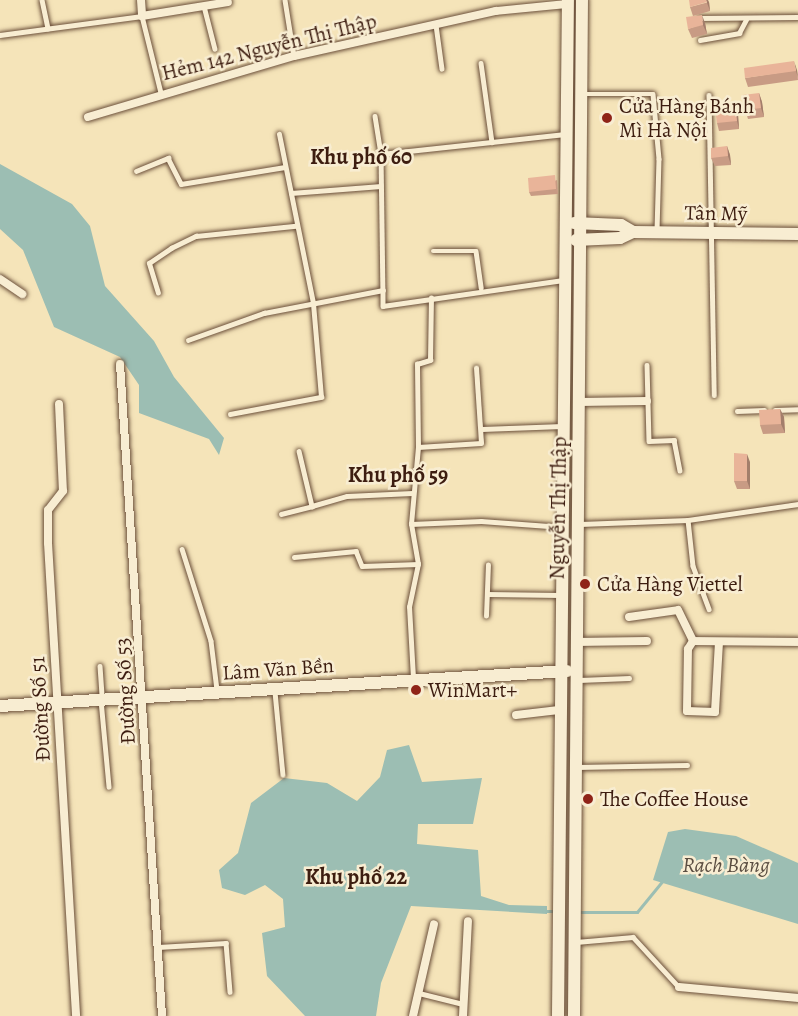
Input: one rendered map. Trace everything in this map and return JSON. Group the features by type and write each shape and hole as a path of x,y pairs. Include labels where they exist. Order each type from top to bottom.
{"main road":[{"name":"Nguyễn Thị Thập","path":"558,1016 562,426 573,280 582,240 582,0"},
{"name":"Nguyễn Thị Thập","path":"568,2 567,240 573,280 579,402 574,642 574,1016"},
{"name":"Tân Mỹ","path":"567,223 621,225 633,232"},
{"name":"Tân Mỹ","path":"567,240 620,238 633,232 798,234"},
{"name":"Lâm Văn Bền","path":"0,706 559,671 574,676"}],"street":[{"path":"141,0 142,16 228,2"},
{"name":"Hẻm 142 Nguyễn Thị Thập","path":"88,117 161,93 294,56 496,11 568,2"},
{"path":"0,279 22,294"},
{"name":"Đường Số 53","path":"120,364 162,1016"},
{"path":"579,402 647,401"},
{"name":"Đường Số 51","path":"59,404 63,491 48,510 76,1016"},
{"path":"629,617 678,610 693,641"},
{"path":"574,642 647,641"},
{"path":"693,641 798,642"},
{"path":"693,641 688,649 687,711 716,712 719,642"},
{"path":"516,715 559,710"},
{"path":"463,1016 468,921"},
{"path":"413,1016 434,924"},
{"path":"679,987 798,998"}],"lane":[{"path":"42,0 48,28"},
{"path":"285,0 294,56"},
{"path":"204,6 215,49"},
{"path":"0,35 142,16 161,93"},
{"path":"696,19 746,20 798,16"},
{"path":"700,40 739,33 746,20"},
{"path":"436,25 442,69"},
{"path":"481,63 492,142"},
{"path":"581,93 653,94 659,159 656,232"},
{"path":"709,95 709,233 714,395"},
{"path":"375,116 381,154 383,306 481,288 573,280"},
{"path":"230,414 321,397 313,303 279,134"},
{"path":"381,154 568,134"},
{"path":"136,171 168,158 181,184 285,167"},
{"path":"291,193 381,186"},
{"path":"158,293 149,264 171,248 196,236 296,226"},
{"path":"433,251 476,251 481,288"},
{"path":"188,340 264,313 383,290"},
{"path":"413,680 408,607 418,564 411,524 412,493 418,447 417,364 430,360 431,298"},
{"path":"646,365 649,441 674,440 680,470"},
{"path":"418,447 481,443 482,429 476,368"},
{"path":"737,411 798,409"},
{"path":"482,429 562,426"},
{"path":"299,451 312,506"},
{"path":"282,514 347,496 412,493"},
{"path":"578,524 688,520 798,504"},
{"path":"688,520 693,566 709,609"},
{"path":"411,524 562,526"},
{"path":"182,549 212,641 217,693"},
{"path":"294,557 356,552 363,566 418,564"},
{"path":"486,616 488,565"},
{"path":"487,594 560,595"},
{"path":"100,666 109,787"},
{"path":"574,676 629,678"},
{"path":"275,689 283,775"},
{"path":"574,767 687,765"},
{"path":"574,942 633,937 679,987"},
{"path":"158,947 226,943 230,992"},
{"path":"419,993 463,1004"}],"water":[{"path":"0,164 72,204 90,226 105,286 154,341 174,377 224,438 219,455 209,439 139,413 139,385 120,357 54,327 23,250 0,229"},
{"path":"409,745 422,782 482,778 473,824 418,824 417,844 478,850 481,896 509,905 547,906 547,914 411,906 381,983 376,1016 305,1016 267,976 262,933 285,927 283,899 265,885 245,895 222,888 219,870 238,853 251,803 284,778 327,783 357,801 380,777 387,750"},
{"name":"Rạch Bàng","path":"685,829 736,836 798,863 798,924 653,880 668,832"}],"building":[{"path":"689,0 706,0 707,2 690,7"},
{"path":"702,15 703,25 688,29 686,17"},
{"path":"794,61 796,71 745,78 744,68"},
{"path":"759,93 761,108 745,110 743,95"},
{"path":"735,106 737,121 717,123 715,109"},
{"path":"727,146 728,156 711,158 711,148"},
{"path":"555,175 556,189 529,192 528,178"},
{"path":"780,409 781,424 760,425 759,410"},
{"path":"734,453 747,454 747,481 734,481"}],"waterway":[{"path":"579,912 637,912 664,879"},
{"path":"543,911 557,911"}],"place":[{"name":"Cửa Hàng Bánh Mì Hà Nội","path":"607,118"},
{"name":"Cửa Hàng Viettel","path":"585,584"},
{"name":"WinMart+","path":"416,690"},
{"name":"The Coffee House","path":"588,799"}],"district":[{"name":"Khu phố 60","path":"361,158"},
{"name":"Khu phố 59","path":"398,476"},
{"name":"Khu phố 22","path":"356,878"}]}
